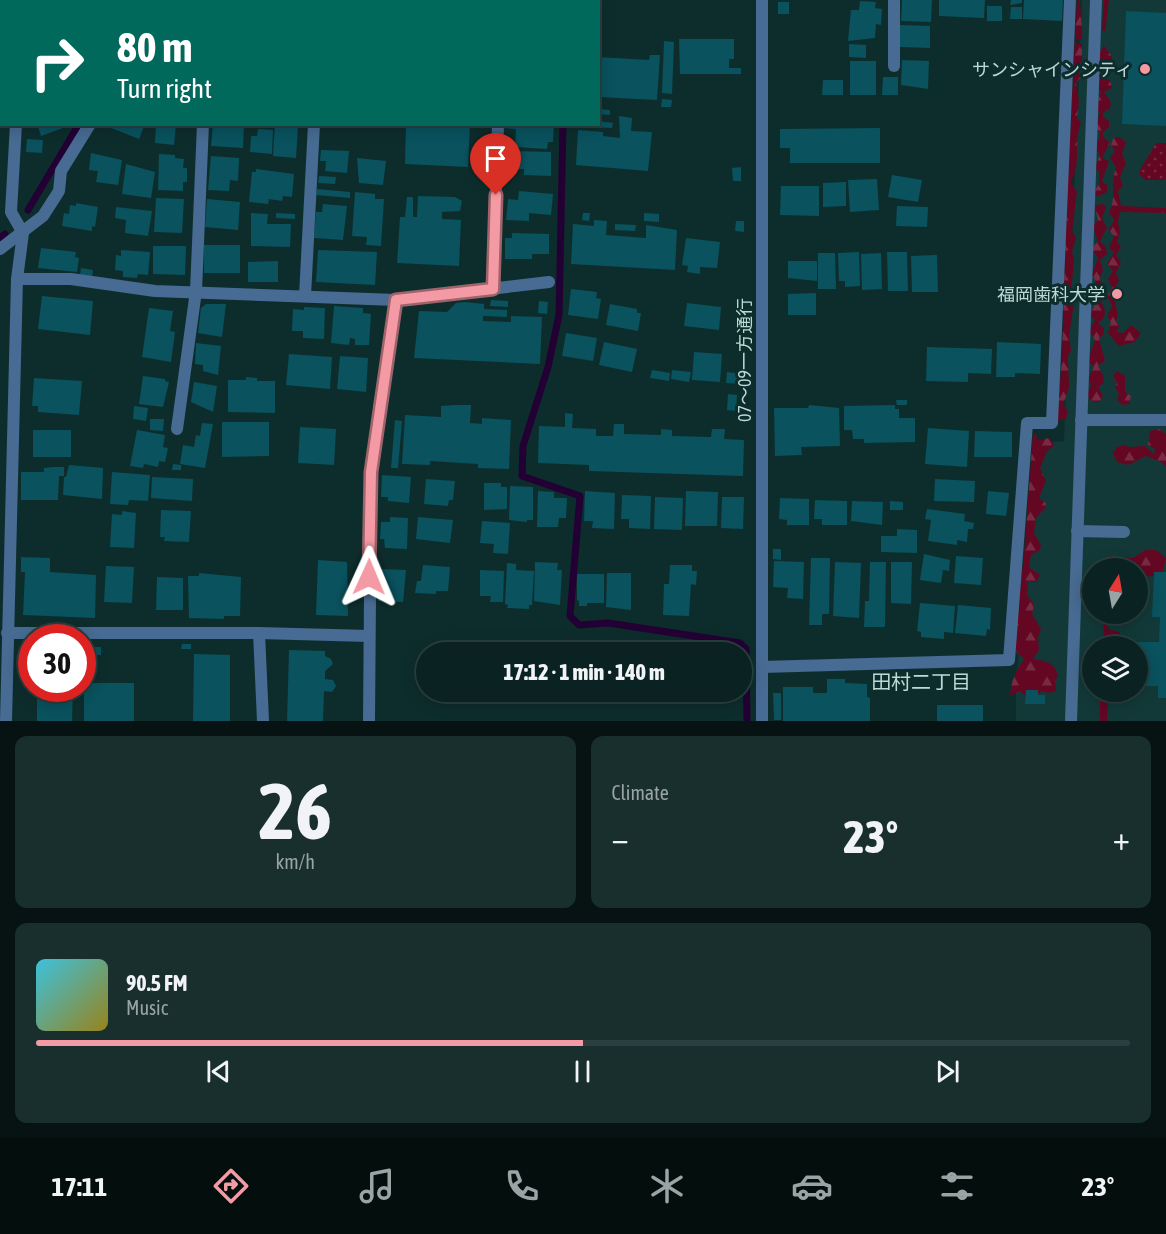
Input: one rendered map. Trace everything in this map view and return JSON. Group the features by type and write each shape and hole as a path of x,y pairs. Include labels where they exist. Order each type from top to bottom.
{"street":[{"name":"07～09一方通行","path":"762,0 762,721"},
{"path":"894,0 894,66"},
{"path":"762,667 1009,660 1027,423 1052,423 1070,0"},
{"path":"1071,721 1096,0"},
{"path":"6,721 3,653 7,633 4,540 17,279 23,233 6,210 16,126"},
{"path":"0,249 43,216 59,191 61,171 89,126"},
{"path":"177,429 196,291 203,126"},
{"path":"305,296 314,126"},
{"path":"493,289 498,126"},
{"path":"17,279 71,279 155,291 396,300 549,282"},
{"path":"369,721 371,472 396,300"},
{"path":"1082,420 1166,420"},
{"path":"1077,531 1124,532"},
{"path":"7,633 259,633 369,636"},
{"path":"259,633 262,721"}],"shaded area":[{"name":"福岡歯科大学","path":"1082,0 1166,0 1166,721 1016,721 1016,683 1040,443 1064,441"}],"green space":[{"path":"1077,0 1080,0 1082,39 1075,39"},
{"path":"1104,0 1109,0 1105,32 1102,29"},
{"path":"1075,43 1082,44 1082,60 1077,68 1081,77 1076,83 1079,101 1077,118 1081,123 1076,168 1071,182 1077,192 1072,231 1076,237 1072,252 1074,259 1071,294 1074,302 1069,336 1071,351 1068,356 1069,388 1063,405 1068,411 1066,419 1057,421 1062,358 1066,212"},
{"path":"1104,46 1113,63 1112,70 1105,72 1105,78 1110,80 1112,88 1104,92 1111,102 1110,108 1103,113 1103,117 1109,121 1109,127 1103,132 1103,137 1110,143 1102,158 1109,161 1102,181 1107,185 1107,192 1097,197 1094,192 1099,184 1099,172 1095,168 1100,154 1096,151 1095,141 1100,139 1100,131 1095,129 1100,112 1096,109 1101,91 1097,89 1102,71 1096,67 1098,54"},
{"path":"1114,137 1120,137 1126,142 1122,153 1126,163 1120,177 1123,186 1118,191 1121,206 1166,208 1166,213 1120,212 1118,221 1120,234 1117,241 1121,247 1116,255 1121,262 1116,273 1119,281 1115,288 1121,295 1115,301 1118,314 1116,322 1120,326 1116,332 1123,333 1131,325 1141,333 1135,342 1119,346 1108,333 1111,322 1107,316 1112,306 1107,296 1112,288 1108,279 1113,271 1107,264 1114,252 1109,248 1114,236 1109,230 1114,220 1109,212 1113,201 1116,167 1110,158 1115,151 1111,145"},
{"path":"1156,143 1166,143 1166,180 1145,180 1139,174 1140,170"},
{"path":"1104,204 1106,208 1102,218 1107,228 1100,241 1106,247 1107,254 1100,260 1103,270 1099,281 1106,289 1100,299 1105,310 1104,318 1098,323 1104,328 1103,335 1099,338 1105,361 1098,366 1104,383 1098,387 1103,396 1099,402 1091,401 1087,394 1091,385 1088,379 1094,367 1088,361 1095,340 1089,331 1095,320 1090,315 1097,299 1092,295 1091,288 1096,282 1092,274 1098,258 1091,248 1098,242 1093,226 1098,220 1095,208 1096,205"},
{"path":"1117,371 1125,376 1125,392 1131,396 1129,404 1123,405 1117,400 1119,394 1113,376"},
{"path":"1159,429 1166,434 1166,467 1161,462 1146,456 1128,465 1117,462 1113,453 1117,447 1124,445 1145,446 1154,454 1155,449 1148,445 1150,431"},
{"path":"1036,433 1037,440 1050,438 1054,446 1047,451 1040,468 1046,481 1039,498 1046,503 1046,507 1036,518 1034,533 1041,545 1040,550 1031,555 1029,567 1040,575 1036,582 1028,581 1027,595 1034,604 1032,614 1041,629 1038,637 1039,650 1033,659 1052,665 1058,676 1055,681 1056,691 1047,693 1043,691 1027,698 1020,691 1010,696 1014,676 1024,659 1017,653 1014,641 1024,556 1033,434"},
{"path":"1145,550 1156,550 1166,558 1163,571 1158,576 1148,576 1148,558 1133,558"},
{"path":"1110,556 1133,558 1109,558"},
{"path":"1103,624 1108,624 1108,629 1120,632 1120,636 1104,636"},
{"path":"1100,702 1108,702 1107,721 1100,721"}],"building":[{"path":"902,0 932,0 931,22 901,21"},
{"path":"939,0 985,0 984,18 939,16"},
{"path":"1011,0 1022,0 1022,3 1010,5"},
{"path":"1024,0 1063,0 1062,21 1023,19"},
{"path":"860,1 876,2 875,8 882,9 881,25 876,24 875,38 848,41 851,10 859,10"},
{"path":"778,2 789,2 789,14 778,14"},
{"path":"987,6 1002,6 1002,21 987,21"},
{"path":"1011,7 1022,7 1022,19 1010,19"},
{"name":"サンシャインシティ","path":"1126,11 1166,13 1166,126 1122,124"},
{"path":"900,25 930,26 930,48 900,47"},
{"path":"679,39 734,39 734,59 729,59 729,68 741,68 741,74 680,74"},
{"path":"664,41 674,42 672,94 662,93"},
{"path":"849,44 866,45 866,58 849,57"},
{"path":"650,55 660,55 657,100 600,97 600,57 649,60"},
{"path":"902,60 929,61 928,89 901,85"},
{"path":"850,61 876,61 876,95 850,95"},
{"path":"883,77 898,77 898,95 882,95"},
{"path":"823,80 843,80 843,95 822,95"},
{"path":"662,99 672,100 671,107 661,107"},
{"path":"600,109 610,110 610,115 600,114"},
{"path":"619,116 632,118 631,131 652,132 648,171 576,165 578,130 603,132 603,136 620,138"},
{"path":"600,121 613,123 612,128 594,127 600,126"},
{"path":"38,126 62,126 63,128 41,136"},
{"path":"106,126 144,126 139,139"},
{"path":"156,126 176,126 174,145 155,143"},
{"path":"213,126 244,126 243,148 211,146"},
{"path":"275,126 298,126 296,158 273,156"},
{"path":"406,126 470,126 468,167 405,164"},
{"path":"502,126 554,126 553,142 548,142 547,149 515,147 516,129 502,128"},
{"path":"880,128 880,163 790,163 790,148 780,148 780,129"},
{"path":"258,129 273,130 272,154 250,152 251,136 257,136"},
{"path":"27,139 43,140 42,153 26,152"},
{"path":"321,150 349,151 347,173 325,171 326,161 320,161"},
{"path":"503,151 508,152 507,165 501,164"},
{"path":"514,151 551,152 551,176 524,175 524,169 513,169"},
{"path":"91,153 122,160 118,185 96,182 98,171 89,170"},
{"path":"159,154 175,155 175,158 184,159 183,168 187,168 187,182 183,182 183,191 158,190"},
{"path":"211,156 239,158 238,181 230,180 229,191 208,190"},
{"path":"357,158 386,161 383,185 359,183"},
{"path":"126,164 155,172 151,198 122,194"},
{"path":"741,167 741,181 733,181 732,168"},
{"path":"256,169 294,174 292,197 283,196 282,201 269,199 268,204 249,202 252,172 256,172"},
{"path":"892,175 922,180 918,202 888,197"},
{"path":"319,176 336,177 335,184 318,183"},
{"path":"877,179 879,210 850,212 848,180"},
{"path":"846,182 846,206 823,207 823,183"},
{"path":"781,186 819,186 819,216 780,215"},
{"path":"317,189 350,192 350,198 316,195"},
{"path":"519,191 553,194 551,215 529,213 529,221 506,220 508,199 518,200"},
{"path":"355,192 375,194 375,199 384,199 381,246 366,245 367,237 352,236"},
{"path":"418,196 455,197 462,201 460,211 442,212 442,219 461,220 459,266 397,263 400,217 405,217 407,197 413,197 413,217 417,217"},
{"path":"156,198 184,199 182,233 154,232"},
{"path":"207,199 240,202 238,230 205,227"},
{"path":"76,203 98,207 95,227 92,226 92,231 62,226 64,213 69,214 70,205 76,206"},
{"path":"323,204 347,206 343,240 314,238 316,212 322,212"},
{"path":"897,206 928,207 927,227 896,226"},
{"path":"116,207 152,211 148,236 125,233 126,220 115,218"},
{"path":"251,213 268,214 267,224 291,224 290,247 251,246"},
{"path":"276,213 295,214 295,219 276,218"},
{"path":"583,213 590,213 589,221 582,220"},
{"path":"644,213 659,214 659,222 644,221"},
{"path":"594,220 607,221 606,235 646,238 646,225 677,230 675,270 571,264 573,224 594,226"},
{"path":"736,221 744,221 744,232 735,231"},
{"path":"615,224 636,225 635,231 615,230"},
{"path":"512,233 549,234 549,254 532,254 532,259 505,259 505,238 512,238"},
{"path":"686,238 720,242 717,268 700,267 700,274 687,272 688,266 682,265"},
{"path":"204,245 240,245 240,273 204,273"},
{"path":"153,246 186,246 185,275 153,274"},
{"path":"41,248 76,252 75,257 79,258 77,272 38,268"},
{"path":"121,250 150,252 148,275 138,274 137,278 123,277 123,271 115,270 116,255 121,256"},
{"path":"318,250 377,252 375,285 316,282"},
{"path":"859,252 860,286 845,287 845,281 839,281 838,253"},
{"path":"887,252 907,252 908,291 888,291"},
{"path":"818,253 835,253 836,289 818,289"},
{"path":"881,253 882,289 862,290 861,254"},
{"path":"937,255 938,292 912,292 911,256"},
{"path":"278,261 278,282 248,282 248,262"},
{"path":"788,261 817,261 817,281 788,278"},
{"path":"81,268 93,270 92,277 80,275"},
{"path":"571,289 597,292 596,298 601,299 598,319 568,315"},
{"path":"816,293 816,315 788,315 788,294"},
{"path":"42,296 93,301 90,335 38,329"},
{"path":"491,300 508,301 508,307 490,306"},
{"path":"539,301 548,302 547,314 538,313"},
{"path":"456,303 484,304 484,309 507,310 507,317 483,316 483,321 511,322 511,316 542,317 540,364 414,358 419,311 447,312"},
{"path":"687,303 721,307 719,330 684,326"},
{"path":"206,304 226,304 222,337 198,333 201,308"},
{"path":"610,304 637,309 637,313 641,313 638,331 606,325"},
{"path":"334,306 363,308 363,313 371,314 369,345 355,345 355,339 350,338 349,345 331,343"},
{"path":"304,307 325,308 324,339 303,338 303,331 292,331 293,309 304,310"},
{"path":"149,308 173,311 170,331 175,332 171,362 142,357"},
{"path":"566,333 597,338 593,361 562,356"},
{"path":"604,342 637,349 632,372 599,365"},
{"path":"997,342 1041,344 1040,374 1015,373 1015,377 996,377"},
{"path":"196,343 221,346 218,375 203,371 203,365 195,364"},
{"path":"927,347 992,349 991,374 968,373 968,382 926,381"},
{"path":"694,352 722,354 720,382 692,380"},
{"path":"289,354 332,357 330,389 286,385"},
{"path":"340,356 368,358 366,392 337,389"},
{"path":"652,370 670,373 669,381 650,378"},
{"path":"672,370 691,372 689,382 671,379"},
{"path":"727,372 743,374 742,384 726,383"},
{"path":"143,376 165,379 169,382 163,407 139,404"},
{"path":"246,377 257,378 257,381 275,381 275,413 228,412 228,380 246,380"},
{"path":"34,378 82,381 79,415 38,412 38,406 32,406"},
{"path":"194,382 217,386 213,412 191,402"},
{"path":"728,394 737,395 736,411 727,410"},
{"path":"896,400 907,400 907,405 897,405"},
{"path":"471,405 470,423 482,424 482,418 511,420 509,469 478,468 478,464 430,461 430,465 402,464 405,415 441,417 441,406"},
{"path":"809,405 839,408 840,446 801,447 802,455 775,456 774,408 808,408"},
{"path":"895,405 895,409 899,409 899,418 915,418 915,442 864,443 864,439 853,439 852,430 844,430 844,406"},
{"path":"134,406 148,408 146,421 133,419"},
{"path":"565,413 573,414 572,428 596,429 596,436 613,436 614,424 624,424 624,434 661,435 661,429 672,430 672,436 711,437 712,429 725,429 724,439 744,440 743,476 589,471 589,465 538,463 539,426 565,427"},
{"path":"150,419 164,419 163,431 150,430"},
{"path":"395,420 402,421 398,468 391,468"},
{"path":"222,422 269,422 269,456 222,457"},
{"path":"202,423 213,424 205,468 180,464 183,445 194,447 196,435 200,436"},
{"path":"300,427 336,429 334,465 298,463"},
{"path":"928,428 969,431 967,467 925,464"},
{"path":"33,430 71,430 71,457 33,457"},
{"path":"137,430 165,435 163,447 168,448 165,462 159,461 158,467 144,464 143,468 130,466"},
{"path":"975,431 1012,432 1012,457 974,457"},
{"path":"173,464 181,465 181,470 172,470"},
{"path":"69,465 103,468 102,499 63,495 64,477 66,477"},
{"path":"64,467 64,476 59,476 58,500 21,500 21,472 44,472 44,468"},
{"path":"112,472 150,475 148,501 129,500 128,505 110,504"},
{"path":"382,475 411,477 409,503 388,501 388,497 381,497"},
{"path":"152,477 193,479 192,501 151,498"},
{"path":"426,479 455,481 453,500 449,500 448,506 424,504"},
{"path":"935,479 975,481 974,502 934,501"},
{"path":"484,483 501,483 501,487 507,487 507,509 484,510"},
{"path":"510,486 533,487 533,520 527,520 527,522 509,520"},
{"path":"538,491 554,492 554,498 567,498 566,518 559,518 558,527 537,527"},
{"path":"585,491 615,493 614,529 592,528 593,521 584,521"},
{"path":"686,491 718,492 717,526 685,526"},
{"path":"988,491 1009,493 1006,516 986,514"},
{"path":"622,495 651,496 650,529 629,528 629,519 621,519"},
{"path":"655,497 683,498 682,530 654,529"},
{"path":"722,497 744,497 743,529 721,528"},
{"path":"780,498 809,499 809,525 787,525 787,520 779,519"},
{"path":"815,500 847,501 847,525 822,525 822,519 814,519"},
{"path":"852,501 883,502 882,525 851,521"},
{"path":"890,501 903,502 903,510 890,510"},
{"path":"927,509 965,514 964,521 974,523 973,529 968,529 967,542 957,540 957,545 928,541 931,520 925,519"},
{"path":"161,510 191,511 189,542 164,541 165,537 160,537"},
{"path":"122,511 136,513 134,548 110,547 112,514 122,515"},
{"path":"390,517 408,518 407,549 385,548 384,539 380,539 381,522 390,522"},
{"path":"418,517 453,520 450,543 416,539"},
{"path":"482,521 510,523 508,554 493,553 494,544 480,543"},
{"path":"897,529 917,530 917,553 881,552 881,536 897,536"},
{"path":"773,549 781,549 781,560 773,559"},
{"path":"924,554 950,560 949,571 943,570 941,583 920,580"},
{"path":"956,556 983,558 981,585 954,583"},
{"path":"21,557 50,558 50,572 96,575 95,618 23,615 25,572 21,572"},
{"path":"811,558 830,558 829,614 822,614 822,625 809,625"},
{"path":"318,560 347,562 348,616 316,615"},
{"path":"774,561 804,562 803,599 787,598 788,588 773,587"},
{"path":"535,562 558,563 557,570 562,570 560,605 534,601"},
{"path":"835,562 861,563 859,618 833,616"},
{"path":"870,562 886,562 885,627 864,627 865,601 869,601"},
{"path":"891,562 912,562 911,604 891,603"},
{"path":"507,563 516,564 516,570 534,571 532,605 529,605 529,609 507,608 508,605 505,604"},
{"path":"423,565 450,567 448,591 436,591 436,594 415,593 417,581 421,581"},
{"path":"670,565 692,565 692,571 697,571 696,585 691,584 689,616 663,615 664,584 669,584"},
{"path":"106,566 134,567 132,603 104,602"},
{"path":"380,569 406,570 403,602 378,601"},
{"path":"480,570 504,571 503,602 490,602 491,596 480,596"},
{"path":"1154,572 1166,572 1166,698 1158,698 1158,686 1148,686 1148,642 1159,642 1160,617 1152,617"},
{"path":"199,573 241,577 240,616 224,616 224,619 189,618 188,576 199,576"},
{"path":"607,573 631,573 631,610 606,607"},
{"path":"577,574 604,574 604,603 587,603 587,606 579,606"},
{"path":"157,577 183,578 183,610 156,610"},
{"path":"920,603 955,606 953,633 944,632 944,639 921,637 921,632 917,631"},
{"path":"958,605 991,608 990,630 987,629 986,636 955,633"},
{"path":"182,644 191,644 191,649 181,649"},
{"path":"96,647 101,647 101,655 96,655"},
{"path":"289,650 325,651 325,656 331,659 333,664 325,671 325,679 333,680 336,686 332,692 324,691 323,721 287,721"},
{"path":"194,654 230,655 230,721 193,721"},
{"path":"827,679 845,679 845,683 867,684 867,697 870,698 870,721 783,721 783,687 813,687 813,693 827,693"},
{"path":"96,683 134,683 134,721 84,721 84,702 96,702"},
{"path":"1026,690 1038,690 1038,695 1045,695 1045,704 1025,704"},
{"path":"773,693 781,693 781,720 774,720"},
{"path":"37,702 73,702 72,721 37,721"},
{"path":"937,705 983,705 983,721 937,721"}],"waterway":[{"path":"28,210 78,126"},
{"path":"563,126 559,315 548,367 523,446 522,476 580,496 570,616 579,625 608,623 740,643 746,649 747,721"},
{"path":"0,238 5,234"}],"place":[{"name":"サンシャインシティ","path":"1145,69"},
{"name":"福岡歯科大学","path":"1117,294"}],"district":[{"name":"田村二丁目","path":"921,681"}],"route":[{"path":"369,577 371,472 396,300 493,289 496,195"}]}
